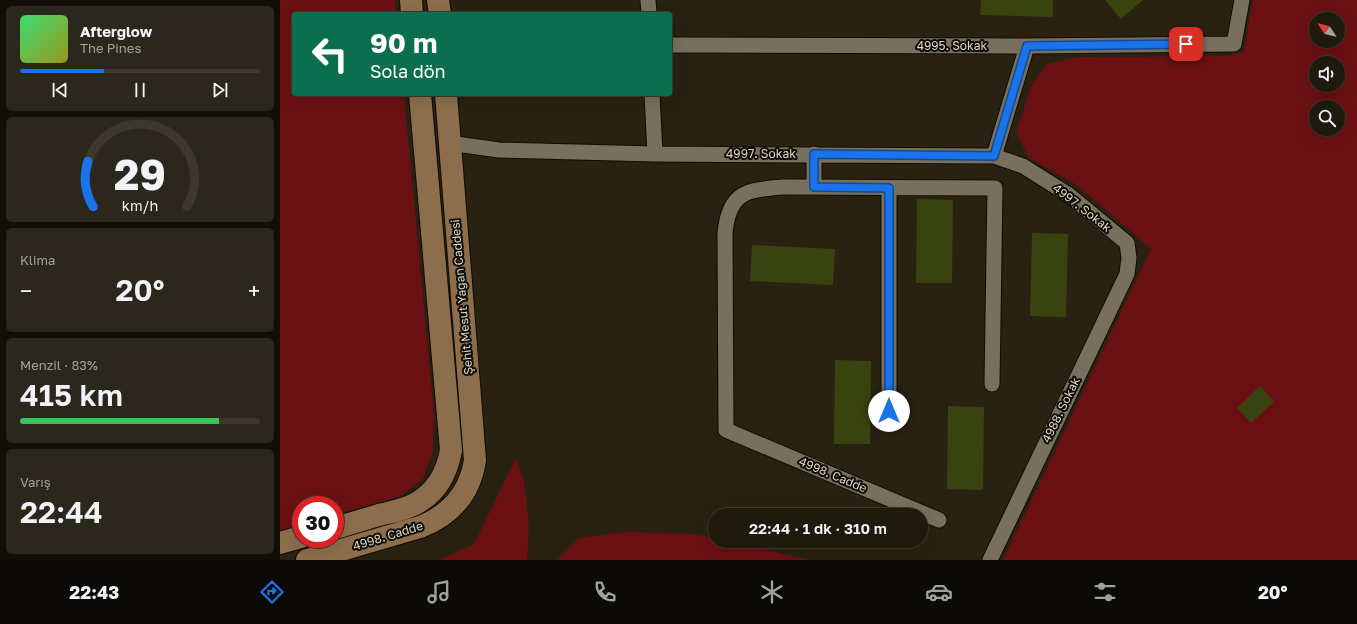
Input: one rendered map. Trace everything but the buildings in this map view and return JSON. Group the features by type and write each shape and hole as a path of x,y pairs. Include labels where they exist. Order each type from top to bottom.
{"main road":[{"path":"411,0 412,12"},
{"path":"438,0 440,12"},
{"name":"Şehit Mesut Yağan Caddesi","path":"420,96 451,450 449,462 439,482"},
{"name":"Şehit Mesut Yağan Caddesi","path":"446,96 475,460 473,473 461,498"},
{"path":"424,136 449,143"},
{"name":"4998. Cadde","path":"344,525 414,504 429,494 439,482"},
{"name":"4998. Cadde","path":"307,560 434,522 461,498"},
{"path":"280,543 292,540"}],"street":[{"path":"648,0 649,12"},
{"name":"4995. Sokak","path":"672,45 1027,46 1234,44 1242,0"},
{"path":"994,156 1027,46"},
{"path":"652,96 655,154"},
{"name":"4997. Sokak","path":"449,143 499,150 655,154 994,156 1023,166 1069,195 1127,243 1129,258"},
{"path":"814,154 814,187 995,188 992,384"},
{"name":"4998. Cadde","path":"814,187 766,188 749,192 738,197 731,207 727,219 726,233 726,430 940,520"},
{"path":"889,188 889,411"},
{"name":"4988. Sokak","path":"990,560 1127,274 1129,258"}],"shaded area":[{"path":"280,0 395,0 396,12 292,12 292,96 404,96 434,415 433,451 423,479 401,496 344,512 344,496 292,496 292,528 280,531"},
{"path":"1253,0 1357,0 1357,560 1003,560 1151,249 1077,185 1029,158 1016,132 1032,84 1047,64 1077,57 1229,56 1244,51"},
{"path":"516,458 524,480 529,527 527,560 439,560 474,544"},
{"path":"625,532 693,534 708,537 708,548 757,548 809,560 557,560 579,538"}],"route":[{"path":"889,411 889,188 814,187 814,154 994,156 1027,46 1186,44"}]}
